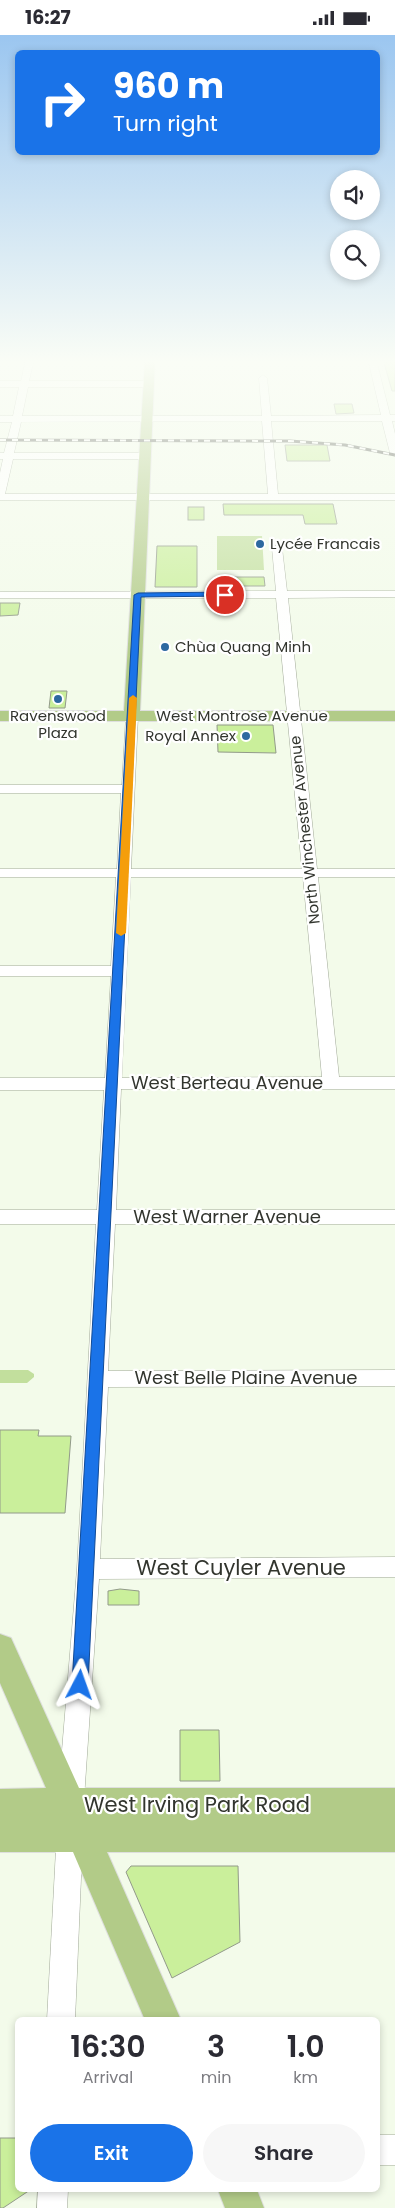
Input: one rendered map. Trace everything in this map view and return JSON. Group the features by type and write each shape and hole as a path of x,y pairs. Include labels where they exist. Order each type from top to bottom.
{"main road":[{"path":"132,716 145,460"},
{"name":"West Montrose Avenue","path":"0,716 395,716"},
{"path":"0,1648 74,1825 162,2017"},
{"name":"West Irving Park Road","path":"0,1835 74,1825 395,1804"},
{"name":"West Irving Park Road","path":"0,1805 74,1825 395,1835"},
{"path":"238,2192 245,2208"}],"street":[{"path":"4,460 0,496 395,497"},
{"path":"270,460 273,497"},
{"name":"North Winchester Avenue","path":"277,548 331,1083"},
{"path":"0,595 395,595"},
{"path":"60,2017 74,1825 132,716"},
{"path":"0,789 128,789"},
{"path":"0,873 395,873"},
{"path":"0,971 118,971"},
{"name":"West Berteau Avenue","path":"0,1084 395,1083"},
{"name":"West Warner Avenue","path":"0,1217 395,1217"},
{"name":"West Belle Plaine Avenue","path":"98,1379 395,1378"},
{"name":"West Cuyler Avenue","path":"88,1569 395,1567"},
{"path":"380,2149 395,2150"},
{"path":"52,2192 52,2208"}],"green space":[{"path":"217,536 262,536 264,570 217,570"},
{"path":"0,1370 28,1370 34,1374 34,1377 27,1383 0,1383"}],"building":[{"path":"287,460 330,461 287,461"},
{"path":"223,504 333,504 337,524 305,524 303,515 224,515"},
{"path":"188,507 204,507 204,520 188,520"},
{"path":"157,546 197,546 197,587 155,587"},
{"path":"220,577 264,577 265,586 221,586"},
{"path":"0,603 20,603 18,615 0,616"},
{"path":"51,691 67,691 65,708 49,708"},
{"name":"Royal Annex","path":"217,725 273,725 276,753 218,752"},
{"path":"0,1430 39,1430 38,1436 71,1436 65,1513 0,1513"},
{"path":"120,1589 139,1591 139,1605 108,1605 108,1591"},
{"path":"180,1730 219,1730 220,1781 180,1781"},
{"path":"131,1866 238,1866 240,1942 172,1978 126,1872"},
{"path":"0,2138 15,2138 15,2192 27,2192 3,2208 0,2208"}],"slow traffic":[{"path":"121,933 133,698"}],"place":[{"name":"Lycée Francais","path":"260,544"},
{"name":"Chùa Quang Minh","path":"165,647"},
{"name":"Ravenswood Plaza","path":"58,699"},
{"name":"Royal Annex","path":"246,736"}],"route":[{"path":"80,1685 85,1623 138,595 225,595"}]}
